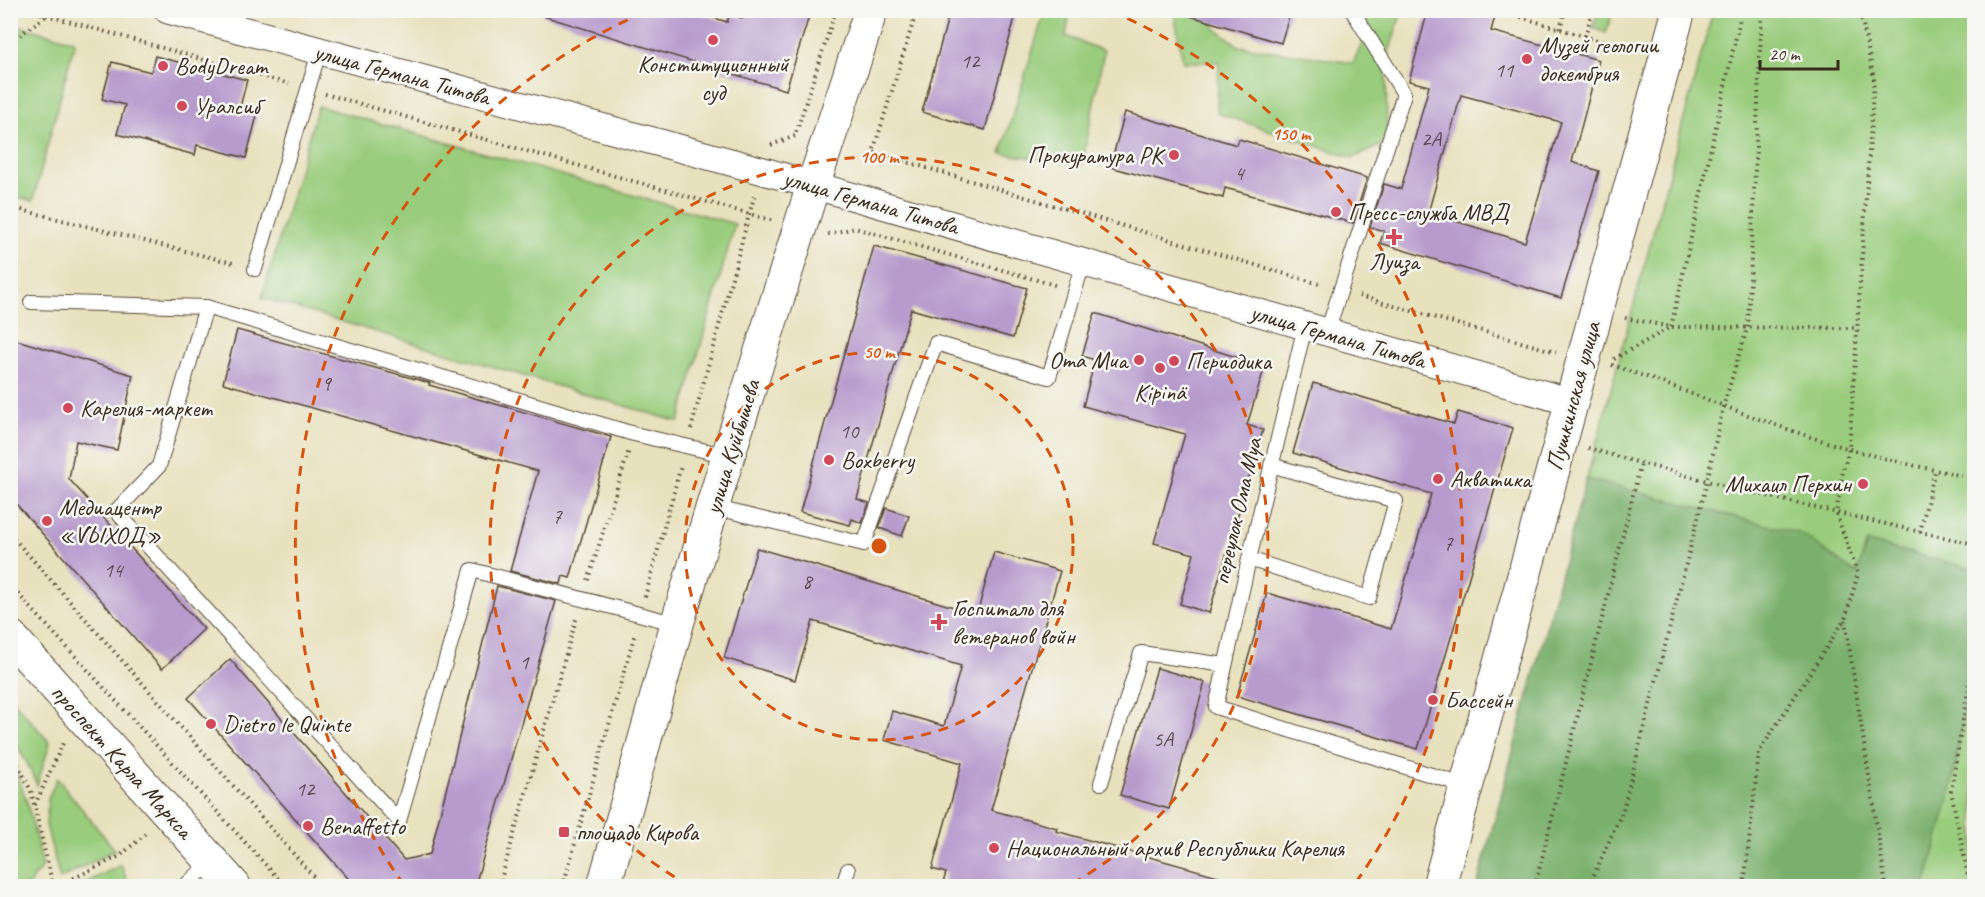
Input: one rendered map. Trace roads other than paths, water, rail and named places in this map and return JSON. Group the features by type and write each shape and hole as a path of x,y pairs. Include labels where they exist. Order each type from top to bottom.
{"main road":[{"name":"улица Куйбышева","path":"604,886 677,624 728,456 871,10"},
{"name":"Пушкинская улица","path":"1439,886 1679,10"},
{"name":"проспект Карла Маркса","path":"10,636 234,886"}],"street":[{"name":"улица Германа Титова","path":"168,10 760,170 1571,402"}],"lane":[{"name":"переулок Ома Муа","path":"1352,10 1404,94 1340,290 1316,329 1271,465 1216,707 1466,786"},
{"path":"255,269 319,52"},
{"path":"713,507 864,544 936,343 1049,377 1083,263"},
{"path":"31,302 206,307 634,434 728,456"},
{"path":"206,307 159,466 116,511 399,821 472,570 677,624"},
{"path":"1249,559 1369,598 1396,501 1271,465"},
{"path":"1101,783 1141,653 1225,665"},
{"path":"185,886 212,861"},
{"path":"843,886 848,870"}],"place":[{"name":"Конституционный суд","path":"713,40"},
{"name":"Музей геологии докембрия","path":"1527,59"},
{"name":"BodyDream","path":"163,66"},
{"name":"Уралсиб","path":"182,106"},
{"name":"Прокуратура РК","path":"1174,155"},
{"name":"Пресс-служба МВД","path":"1336,212"},
{"name":"Луиза","path":"1394,237"},
{"name":"Oma Mua","path":"1139,360"},
{"name":"Периодика","path":"1174,361"},
{"name":"Kipinä","path":"1160,368"},
{"name":"Карелия-маркет","path":"68,408"},
{"name":"Boxberry","path":"829,460"},
{"name":"Акватика","path":"1438,479"},
{"name":"Михаил Перхин","path":"1863,484"},
{"name":"Медиацентр «ѴЫХОД»","path":"47,521"},
{"name":"Госпиталь для ветеранов войн","path":"939,622"},
{"name":"Бассейн","path":"1433,700"},
{"name":"Dietro le Quinte","path":"211,724"},
{"name":"Benaffetto","path":"308,826"},
{"name":"площадь Кирова","path":"564,832"},
{"name":"Национальный архив Республики Карелия","path":"994,848"}]}
